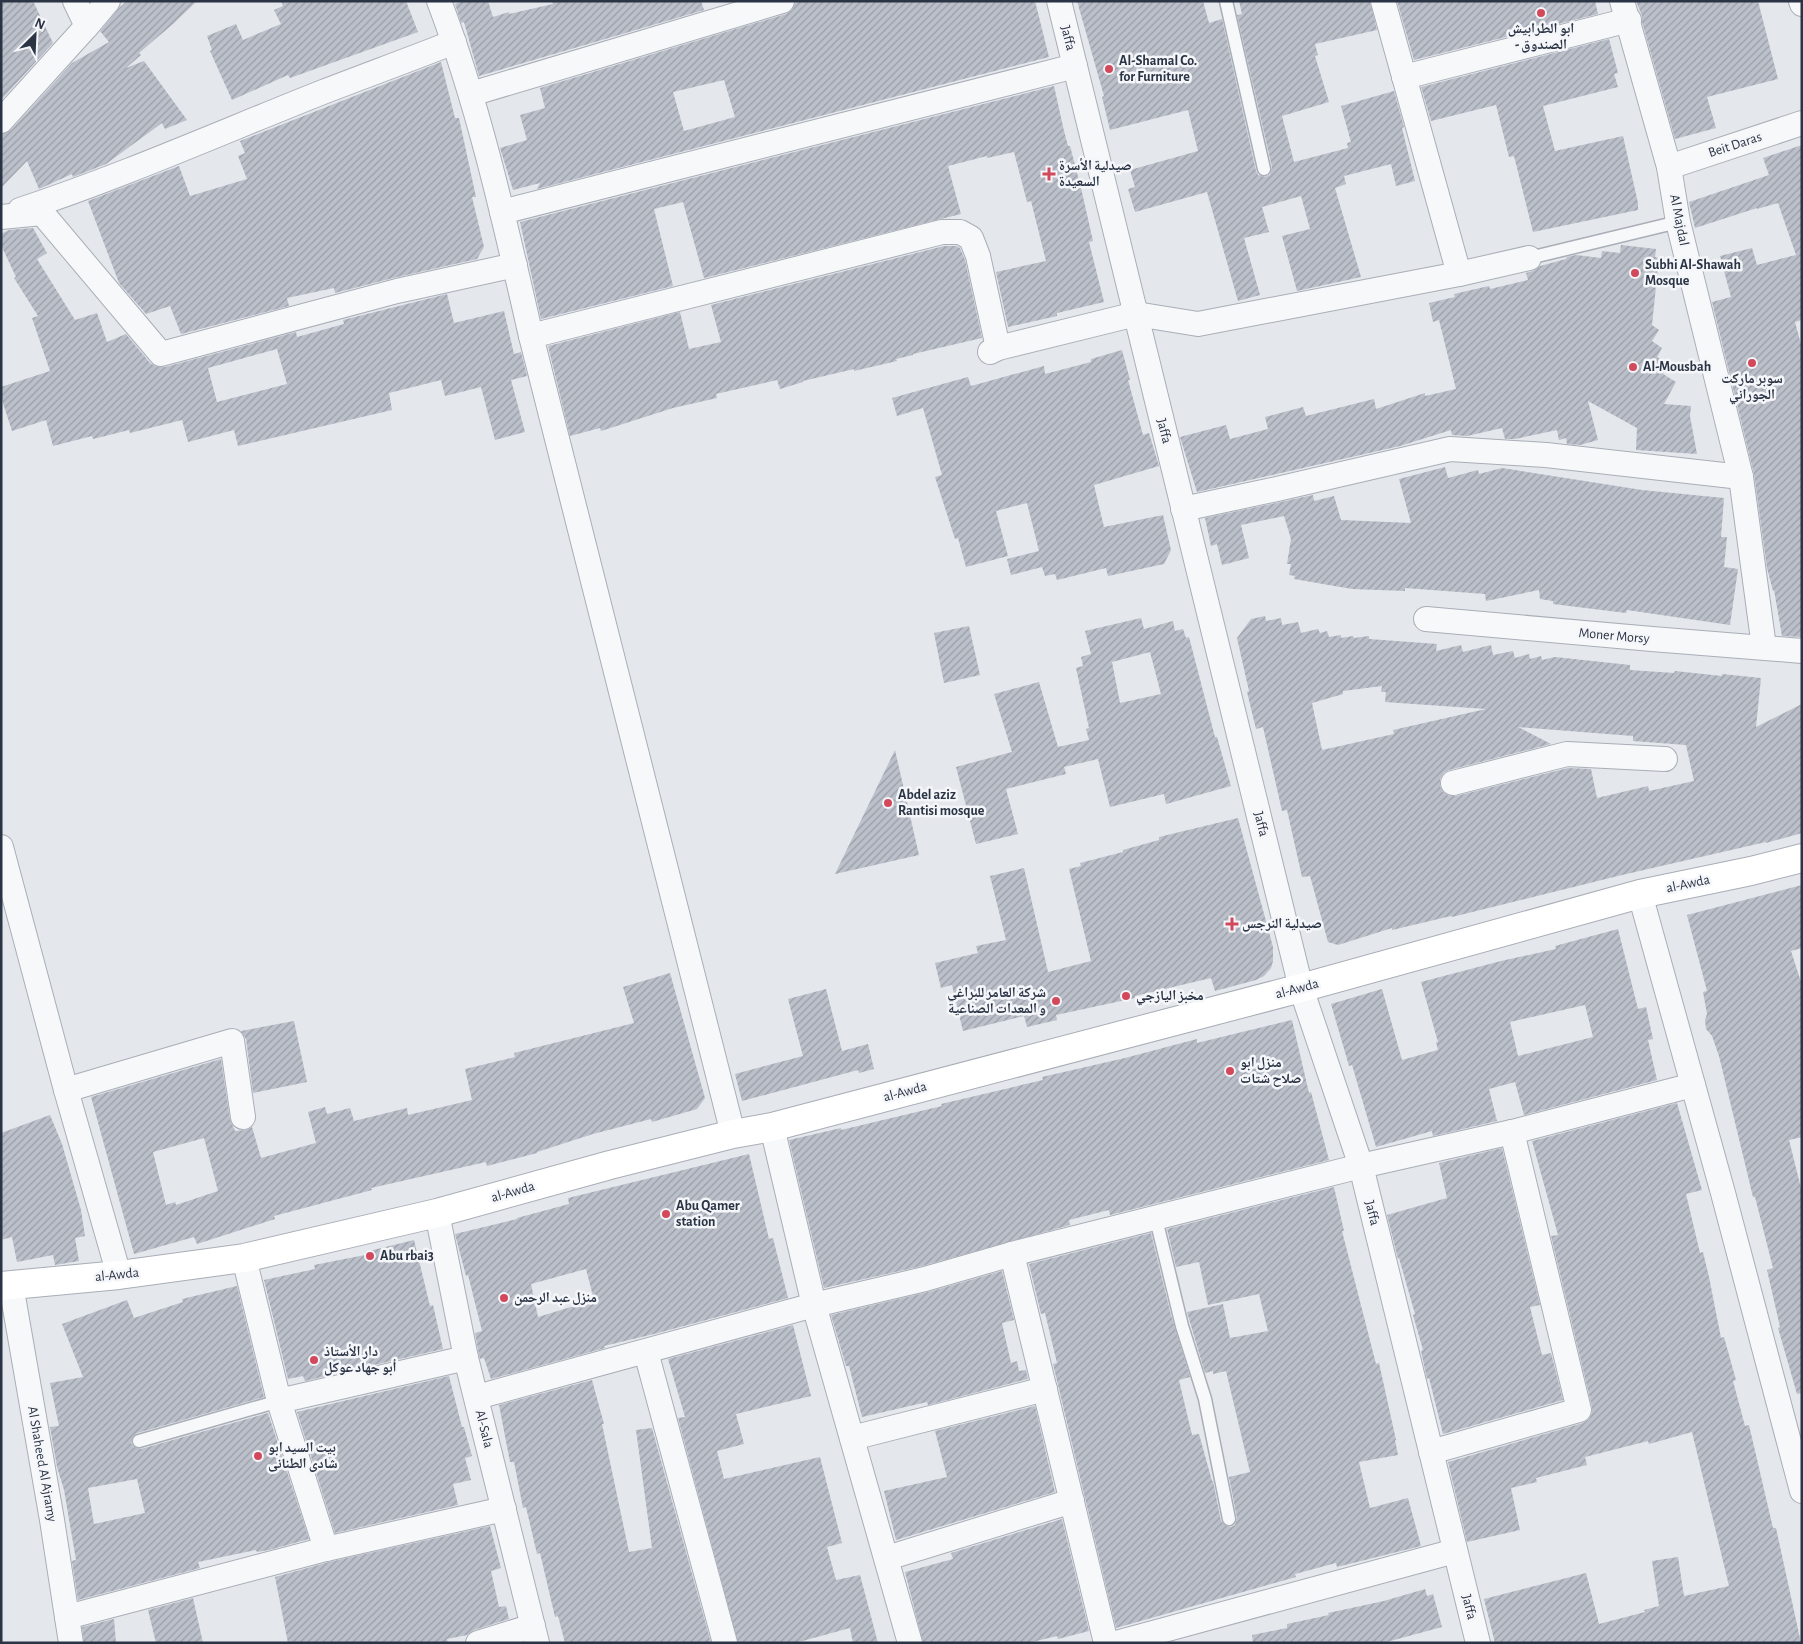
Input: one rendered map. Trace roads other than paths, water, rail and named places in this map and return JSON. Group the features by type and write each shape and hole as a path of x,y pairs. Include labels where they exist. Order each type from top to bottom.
{"main road":[{"name":"al-Awda","path":"6,1286 119,1275 244,1258 437,1213 610,1165 733,1134 772,1127 1301,988 1640,894 1802,858"}],"street":[{"path":"74,1 87,26"},
{"path":"1,121 108,1"},
{"path":"438,1 471,94 502,212 531,336 733,1134"},
{"path":"471,94 782,1"},
{"name":"Jaffa","path":"1059,1 1301,988 1361,1166 1478,1643"},
{"path":"1383,1 1459,274"},
{"path":"1404,77 1626,11"},
{"name":"Al Majdal","path":"1626,11 1669,167 1678,222 1741,477 1764,647"},
{"path":"1,216 66,195 172,155 323,92 454,42"},
{"path":"502,212 1075,66"},
{"name":"Beit Daras","path":"1669,167 1802,123"},
{"path":"1,216 42,214 160,354 396,291 515,265"},
{"path":"531,336 942,232 960,232 971,238 978,256 994,350 1136,314 1198,324 1459,274 1529,258"},
{"path":"1183,509 1450,448 1546,455 1741,477"},
{"name":"Moner Morsy","path":"1426,619 1802,651"},
{"path":"1453,782 1567,754 1666,759"},
{"path":"1,847 66,1090 119,1275"},
{"path":"1640,894 1802,1490"},
{"path":"66,1090 232,1041 243,1117"},
{"path":"476,1397 814,1305 925,1279 1012,1254 1361,1166 1512,1132 1693,1085"},
{"path":"772,1127 814,1305 910,1643"},
{"path":"1431,1452 1579,1410 1512,1132"},
{"name":"Al-Sala","path":"437,1213 466,1358 535,1635"},
{"path":"1012,1254 1106,1643"},
{"path":"244,1258 279,1400 326,1549"},
{"name":"Al Shaheed Al Ajramy","path":"6,1286 71,1643"},
{"path":"646,1352 725,1643"},
{"path":"279,1400 466,1358"},
{"path":"852,1438 1044,1389"},
{"path":"887,1558 1072,1501"},
{"path":"67,1617 326,1549 504,1509"},
{"path":"1116,1643 1455,1551"},
{"path":"478,1643 535,1635"}],"lane":[{"path":"1226,1 1264,168"},
{"path":"1529,258 1678,222"},
{"path":"1156,1219 1182,1326 1204,1399 1229,1519"},
{"path":"139,1441 279,1400"}],"place":[{"name":"ابو الطرابيش - الصندوق","path":"1541,13"},
{"name":"Al-Shamal Co. for Furniture","path":"1109,69"},
{"name":"صيدلية الأسرة السعيدة","path":"1049,174"},
{"name":"Subhi Al-Shawah Mosque","path":"1635,273"},
{"name":"سوبر ماركت الجوراني","path":"1752,363"},
{"name":"Al-Mousbah","path":"1633,367"},
{"name":"Abdel aziz Rantisi mosque","path":"888,803"},
{"name":"صيدلية النرجس","path":"1232,924"},
{"name":"مخبز اليازجي","path":"1126,996"},
{"name":"شركة العامر للبراغي و المعدات الصناعية","path":"1056,1001"},
{"name":"منزل ابو صلاح شتات","path":"1230,1071"},
{"name":"Abu Qamer station","path":"666,1214"},
{"name":"Abu rbai3","path":"370,1256"},
{"name":"منزل عبد الرحمن","path":"504,1298"},
{"name":"دار الأستاذ أبو جهاد عوكل","path":"314,1360"},
{"name":"بيت السيد ابو شادى الطنانى","path":"258,1456"}]}
